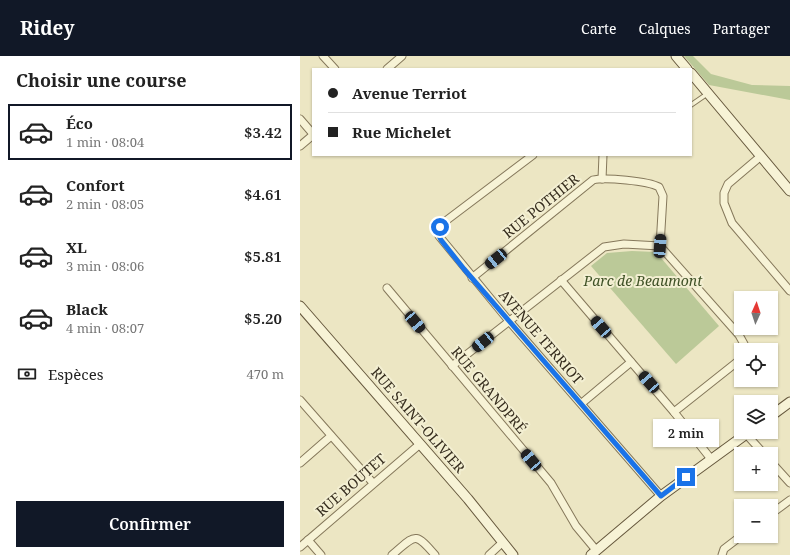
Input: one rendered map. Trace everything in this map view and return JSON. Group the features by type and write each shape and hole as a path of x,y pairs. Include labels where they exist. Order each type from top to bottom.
{"street":[{"path":"323,56 334,68"},
{"path":"388,68 402,56"},
{"path":"676,56 686,68"},
{"path":"692,74 790,191"},
{"path":"300,119 312,133"},
{"path":"300,146 312,135"},
{"name":"AVENUE TERRIOT","path":"532,156 440,227 439,236 472,278 582,403 661,496"},
{"path":"602,179 603,156"},
{"path":"761,156 728,184 724,193 724,203 732,223 790,291"},
{"name":"RUE POTHIER","path":"472,278 593,180 602,179 650,184 659,187 663,196 660,246"},
{"path":"452,366 604,247 624,244 660,246 739,335 743,343"},
{"path":"561,280 674,412 711,459"},
{"name":"RUE GRANDPRÉ","path":"387,288 551,483 593,553"},
{"name":"RUE SAINT-OLIVIER","path":"300,306 468,498 513,555"},
{"path":"582,403 631,362"},
{"path":"674,412 734,364"},
{"path":"300,400 373,483"},
{"path":"778,411 790,402"},
{"path":"300,463 331,436"},
{"path":"593,553 661,496 739,439"},
{"path":"752,439 758,447"},
{"name":"RUE BOUTET","path":"300,547 420,444"},
{"path":"778,470 790,483"},
{"path":"778,509 790,500"},
{"path":"392,555 412,538 417,538 422,540 435,555"},
{"path":"308,540 321,555"},
{"path":"722,555 724,549 734,541"},
{"path":"489,555 503,542"}],"lane":[{"path":"692,104 708,93"}],"green space":[{"path":"684,56 693,56 711,74 752,85 790,86 790,100 709,85"},
{"name":"Parc de Beaumont","path":"632,251 656,252 719,326 676,364 591,266 607,253"}],"route":[{"path":"440,227 439,236 441,240 464,269 582,403 661,496 686,477"}]}
